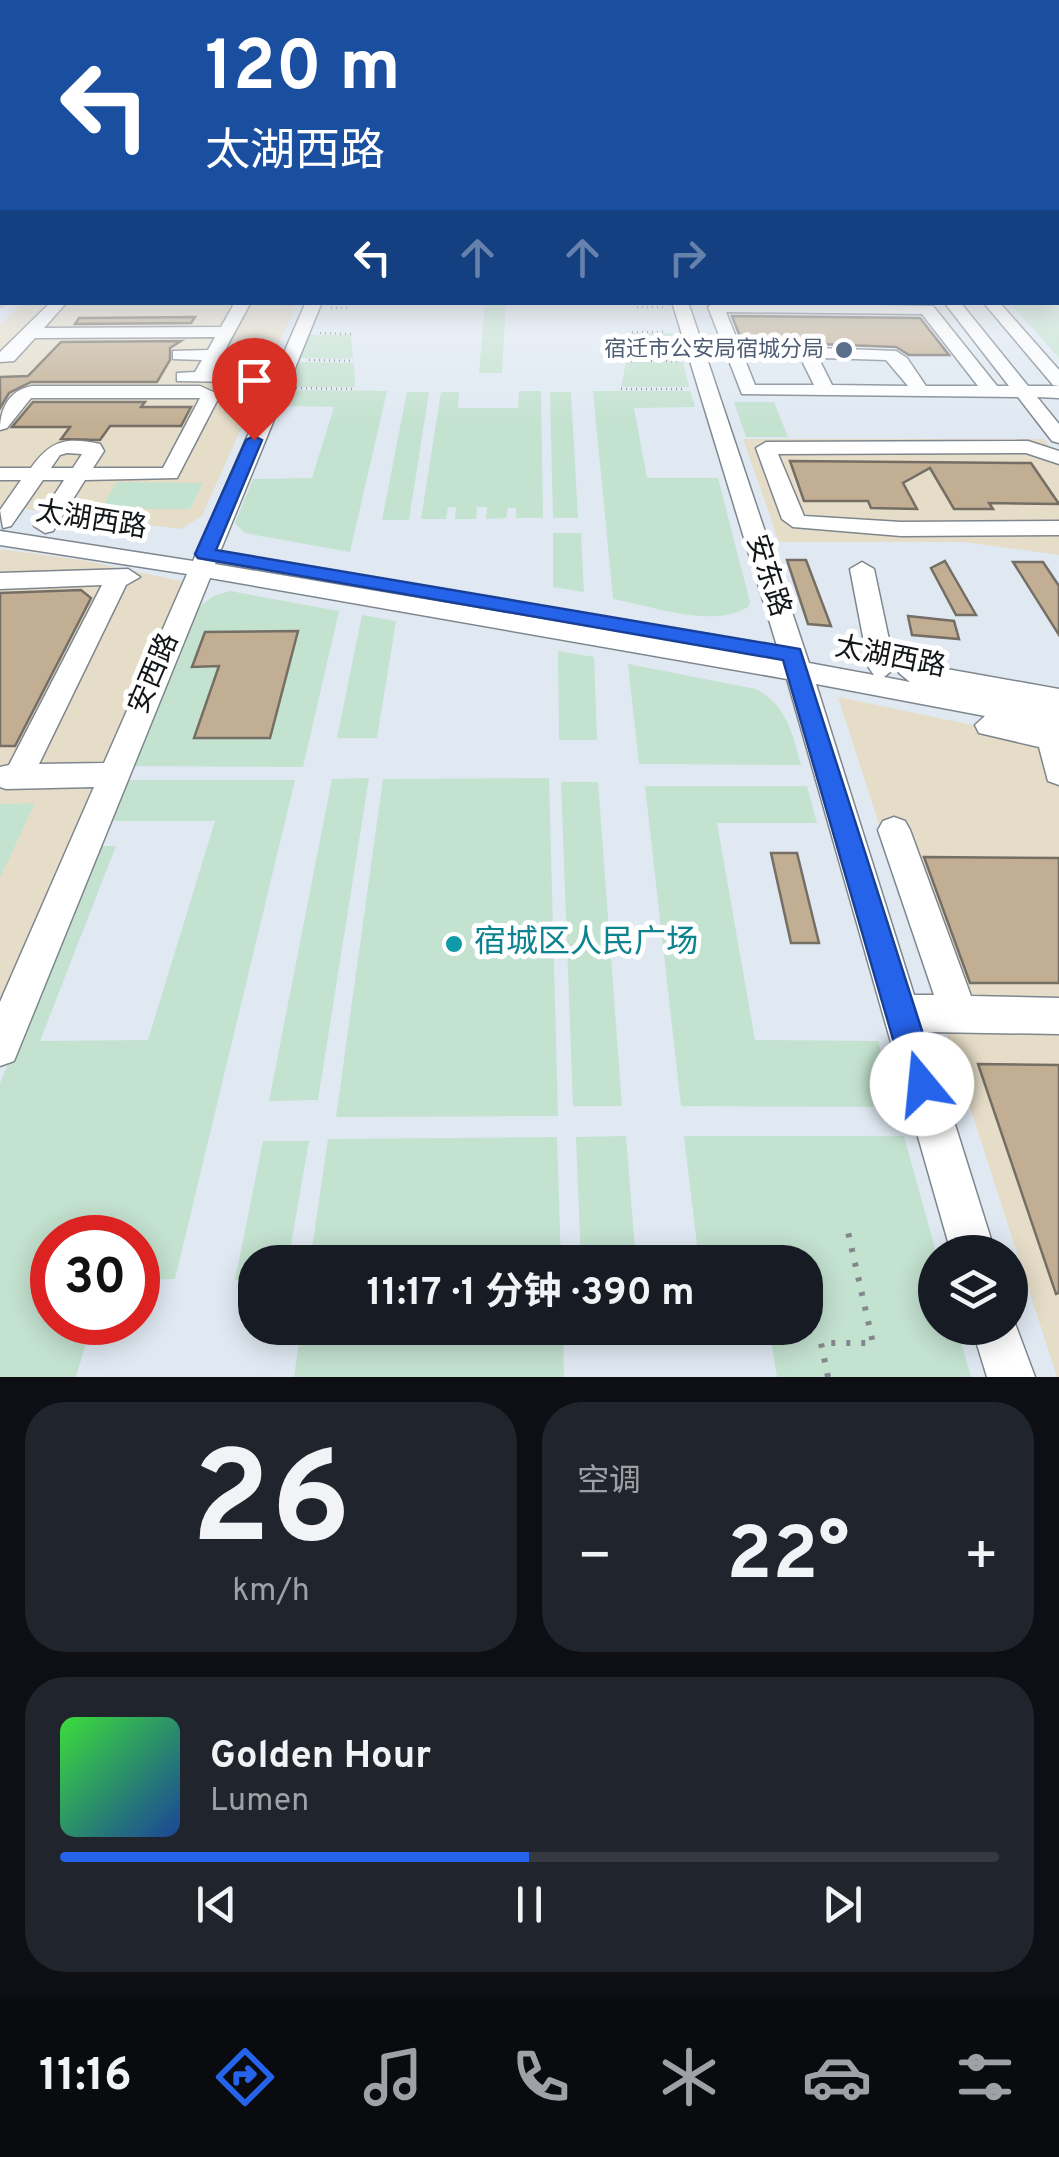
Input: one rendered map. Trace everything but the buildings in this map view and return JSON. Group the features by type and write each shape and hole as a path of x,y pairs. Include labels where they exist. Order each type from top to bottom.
{"street":[{"path":"3,360 57,305"},
{"path":"201,377 241,305"},
{"name":"安西路","path":"0,1047 113,775 192,563 313,305"},
{"name":"安东路","path":"681,305 969,1235"},
{"path":"995,395 930,310 843,305 716,307 748,390 1043,396"},
{"path":"954,305 1043,396 1059,437"},
{"path":"968,305 1059,416"},
{"path":"993,305 1059,381"},
{"path":"30,334 227,332"},
{"path":"826,392 811,359 826,353 890,355 901,362 921,392"},
{"path":"179,356 214,355"},
{"path":"86,378 240,376"},
{"path":"0,424 25,393 32,392 211,395 170,474 79,474"},
{"path":"1059,458 1028,447 766,448 793,519 800,522 902,529 1059,528"},
{"path":"1,527 58,448 93,448 45,526"},
{"path":"0,474 37,474"},
{"name":"太湖西路","path":"1,527 45,526 192,563"},
{"name":"太湖西路","path":"1,527 797,670 882,668 1056,723"},
{"path":"0,581 116,581 192,563"},
{"path":"862,569 882,668"},
{"path":"113,775 9,777 116,581"},
{"path":"797,670 1056,723 1059,772"},
{"path":"894,830 959,1014"},
{"path":"901,1013 1059,1016"},
{"path":"1001,1345 1011,1377"}],"path":[{"path":"632,332 698,361"},
{"path":"300,333 351,334"},
{"path":"289,360 354,361"},
{"path":"626,361 698,361"},
{"path":"620,389 698,361"},
{"path":"277,388 356,389"},
{"path":"828,1377 821,1343 873,1343 846,1223"}],"shaded area":[{"path":"20,305 296,305 202,516 181,529 0,506 0,325"},
{"path":"743,439 1044,439 1059,460 1059,555 964,542 779,542"},
{"path":"0,549 82,560 185,582 103,767 0,768"},
{"path":"838,697 1059,743 1059,1377 1028,1287 1028,1235 1011,1235"},
{"path":"95,786 0,1001 0,788"}],"green space":[{"path":"485,305 506,305 502,373 479,373"},
{"path":"1012,305 1059,305 1059,358"},
{"path":"632,333 675,333 682,359 626,360"},
{"path":"309,335 351,335 353,359 300,358"},
{"path":"298,362 354,363 355,387 289,387"},
{"path":"626,362 683,362 689,387 621,387"},
{"path":"287,390 387,391 350,552 245,533 235,523 253,479 312,478 334,407 281,406"},
{"path":"519,391 541,391 543,518 516,518 516,508 508,508 506,518 486,519 487,507 477,507 476,519 455,519 456,507 448,507 446,519 421,519 441,392 459,392 458,408 518,408"},
{"path":"593,391 690,391 695,407 634,408 647,478 718,478 750,602 748,607 717,616 700,616 613,599"},
{"path":"407,392 429,392 409,520 382,520"},
{"path":"550,392 571,392 578,518 553,518"},
{"path":"734,402 774,402 788,437 746,437"},
{"path":"117,482 203,483 190,509 101,509"},
{"path":"553,533 581,533 584,592 553,587"},
{"path":"230,591 339,611 303,767 130,766 194,611 213,596"},
{"path":"362,615 396,621 377,738 337,738"},
{"path":"558,651 594,657 597,740 559,740"},
{"path":"628,664 756,689 781,712 801,765 639,764"},
{"path":"369,778 318,1100 269,1101 332,779"},
{"path":"549,778 558,1116 336,1117 383,779"},
{"path":"125,780 295,780 175,1279 160,1279 160,1215 30,1215 30,1345 85,1345 76,1377 0,1377 0,1083 97,846 116,846 40,1041 148,1040 215,821 108,821"},
{"path":"561,782 598,782 622,1106 573,1106"},
{"path":"645,786 807,786 817,823 717,823 755,1040 878,1041 896,1107 681,1106"},
{"path":"35,803 0,878 0,804"},
{"path":"626,1136 635,1245 580,1245 576,1137"},
{"path":"684,1136 904,1136 931,1235 918,1235 918,1345 962,1345 971,1377 777,1377 772,1345 823,1345 823,1245 697,1245"},
{"path":"557,1137 560,1245 312,1245 328,1139"},
{"path":"263,1141 309,1141 291,1245 242,1245"},
{"path":"299,1345 563,1345 564,1377 294,1377"}],"place":[{"name":"宿迁市公安局宿城分局","path":"844,350"},
{"name":"宿城区人民广场","path":"454,944"}],"route":[{"path":"254,440 205,554 792,654 922,1084"}]}
